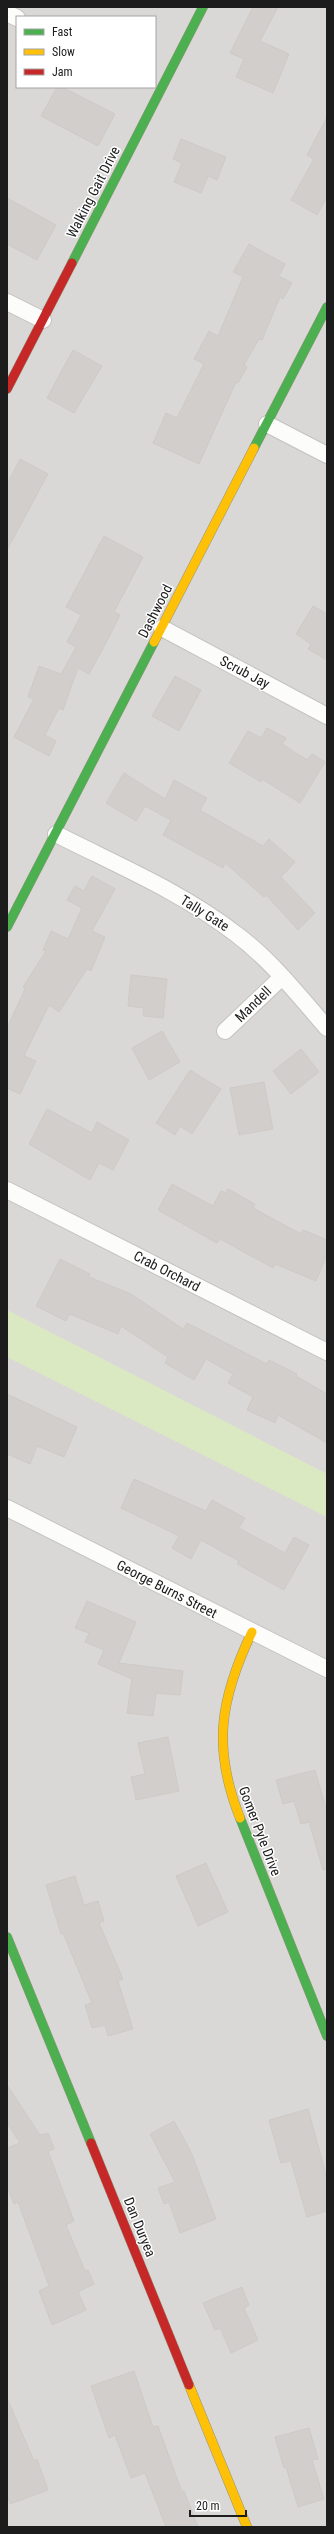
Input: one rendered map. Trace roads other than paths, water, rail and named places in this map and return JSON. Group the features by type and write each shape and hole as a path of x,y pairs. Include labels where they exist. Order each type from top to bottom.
{"street":[{"name":"Walking Gait Drive","path":"7,389 43,320 156,90 204,7"},
{"path":"7,13 16,18"},
{"path":"7,302 43,320"},
{"name":"Dashwood","path":"7,927 327,307"},
{"path":"266,424 327,455"},
{"name":"Scrub Jay","path":"162,628 327,716"},
{"name":"Tally Gate","path":"56,834 208,914 238,935 282,977 327,1028"},
{"name":"Mandell","path":"225,1031 282,977"},
{"name":"Crab Orchard","path":"7,1190 327,1352"},
{"name":"George Burns Street","path":"7,1508 327,1669"},
{"name":"Gomer Pyle Drive","path":"252,1632 227,1690 220,1725 222,1762 231,1796 327,2036"},
{"name":"Dan Duryea","path":"7,1937 247,2527"}]}
